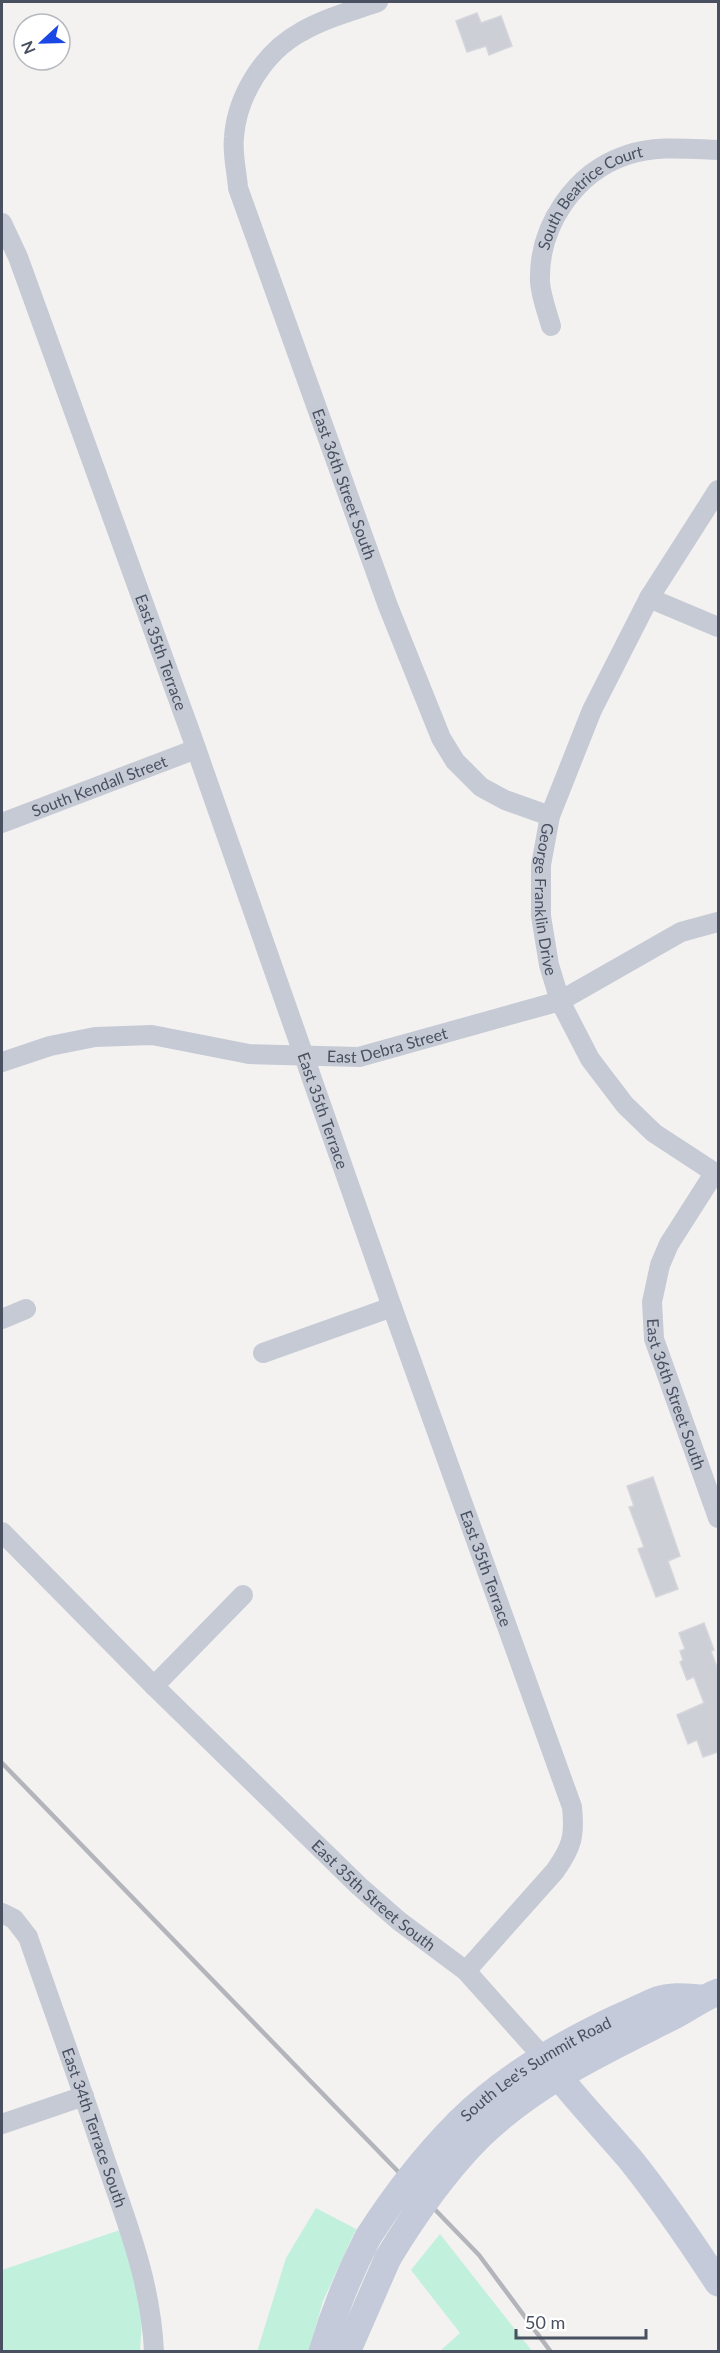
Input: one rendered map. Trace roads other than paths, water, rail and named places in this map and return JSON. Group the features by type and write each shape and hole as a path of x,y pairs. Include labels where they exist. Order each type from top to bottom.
{"main road":[{"name":"South Lee's Summit Road","path":"348,2352 388,2258 416,2211 456,2160 467,2131 489,2094 551,2067 597,2027 658,2000 677,1996 710,1995"},
{"name":"East 35th Street South","path":"551,2067 674,2216 718,2283"},
{"name":"South Lee's Summit Road","path":"322,2352 333,2314 348,2276 368,2237 392,2199 406,2181 467,2131"}],"street":[{"name":"East 36th Street South","path":"378,2 325,20 299,33 276,50 254,77 241,103 233,138 238,188 388,606 441,738 455,761 481,787 505,800 550,816"},
{"name":"South Beatrice Court","path":"551,326 540,282 545,238 564,200 596,169 628,154 662,148 718,150"},
{"name":"East 35th Terrace","path":"2,223 18,257 196,750 392,1307 572,1807 574,1830 565,1857 466,1971"},
{"name":"George Franklin Drive","path":"717,1173 654,1133 625,1105 590,1059 560,1001 549,965 541,916 541,865 550,816 592,710 649,598 718,490"},
{"path":"649,598 718,627"},
{"name":"South Kendall Street","path":"2,823 196,750"},
{"name":"East Debra Street","path":"2,1062 50,1046 95,1037 152,1035 249,1054 359,1057 560,1001 681,932 718,922"},
{"name":"East 36th Street South","path":"717,1173 669,1244 660,1265 652,1302 654,1339 718,1518"},
{"path":"263,1353 392,1307"},
{"path":"2,1318 26,1310"},
{"name":"East 35th Street South","path":"2,1532 154,1686 359,1886 399,1921 466,1971 551,2067"},
{"path":"154,1686 243,1595"},
{"name":"East 34th Terrace South","path":"4,1914 14,1919 28,1937 138,2252 153,2322 154,2352"},
{"path":"2,2124 84,2096"}],"railway":[{"path":"2,1763 479,2255 551,2352"}]}
